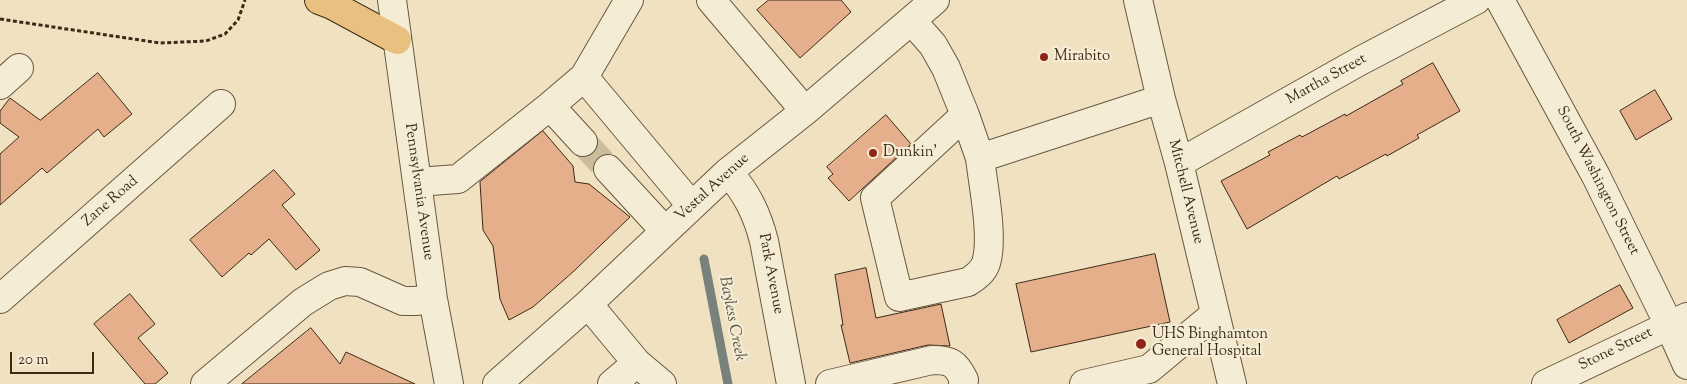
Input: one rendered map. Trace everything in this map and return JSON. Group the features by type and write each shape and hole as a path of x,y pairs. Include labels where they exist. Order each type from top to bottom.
{"main road":[{"path":"319,0 397,40"}],"street":[{"name":"Pennsylvania Avenue","path":"392,0 433,299 449,384"},
{"path":"417,182 458,179 584,77 629,0"},
{"path":"711,0 805,111"},
{"name":"Vestal Avenue","path":"497,384 588,304 728,172 805,111 935,0"},
{"name":"Mitchell Avenue","path":"1138,0 1232,384"},
{"name":"Martha Street","path":"1179,163 1360,61 1476,0"},
{"name":"South Washington Street","path":"1500,0 1678,321 1687,366"},
{"path":"912,21 933,44 946,68 965,115 980,158 990,240 986,264 978,276 968,282 899,297 874,198 965,115"},
{"path":"584,77 691,206"},
{"path":"980,158 1161,99"},
{"name":"Zane Road","path":"0,299 221,104"},
{"path":"550,106 583,142"},
{"path":"649,155 614,175 665,231"},
{"name":"Park Avenue","path":"728,172 746,194 760,224 791,384"},
{"path":"205,384 302,302 329,286 345,281 360,282 403,301 415,302 433,299"},
{"path":"588,304 637,363 662,384"},
{"path":"1084,384 1150,376 1215,314"},
{"name":"Stone Street","path":"1546,384 1678,321"},
{"path":"830,384 932,360 947,360 958,368 964,380 963,384"},
{"path":"612,384 637,363"}],"path":[{"path":"0,19 160,44 206,41 224,34 238,20 245,0"}],"building":[{"path":"769,0 841,0 851,12 800,58 757,10"},
{"path":"1433,63 1460,111 1417,135 1419,138 1387,156 1386,154 1339,179 1337,176 1247,229 1221,181 1270,155 1268,152 1300,135 1302,137 1345,114 1346,116 1403,84 1401,81"},
{"path":"98,73 132,114 104,137 98,129 47,173 42,168 0,205 0,154 19,137 0,123 0,111 10,98 40,120"},
{"path":"1655,90 1672,119 1636,140 1620,111"},
{"name":"Dunkin'","path":"886,115 911,144 849,201 828,178 833,174 827,167"},
{"path":"543,131 573,166 575,182 589,184 630,217 533,307 509,320 500,299 493,246 483,230 480,182"},
{"path":"274,170 295,194 282,205 320,250 296,270 269,239 251,255 249,253 222,277 190,240"},
{"path":"1155,254 1170,322 1031,352 1016,284"},
{"path":"866,268 876,318 941,304 950,346 928,345 850,363 841,325 843,325 835,275"},
{"path":"1620,285 1633,308 1569,343 1557,320"},
{"path":"130,294 155,324 138,338 168,373 155,384 145,384 94,324"},
{"path":"311,328 340,364 346,352 415,384 242,384"}],"waterway":[{"name":"Bayless Creek","path":"704,259 728,384"}],"tunnel":[{"path":"583,142 608,169"}],"place":[{"name":"Mirabito","path":"1044,57"},
{"name":"Dunkin'","path":"873,153"},
{"name":"UHS Binghamton General Hospital","path":"1141,344"}]}
